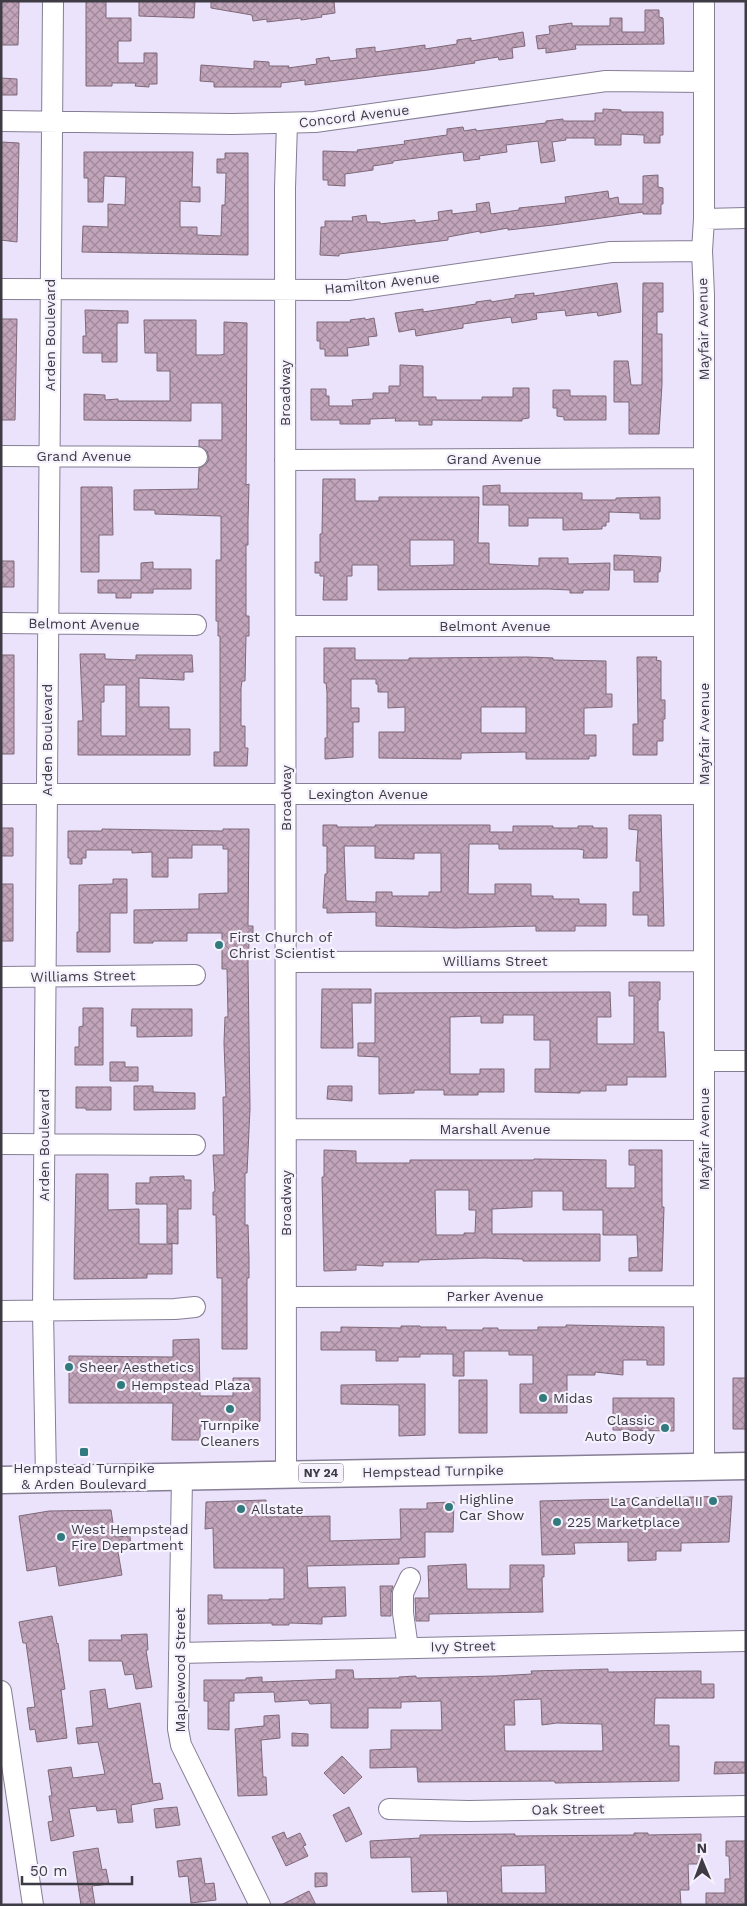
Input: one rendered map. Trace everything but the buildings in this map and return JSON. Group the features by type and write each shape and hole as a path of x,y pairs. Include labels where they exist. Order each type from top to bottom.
{"main road":[{"name":"Hempstead Turnpike","path":"1,1480 746,1466"}],"street":[{"name":"Arden Boulevard","path":"46,1478 43,1310 53,1"},
{"name":"Mayfair Avenue","path":"704,1 704,219 702,251 704,295 704,1466"},
{"name":"Concord Avenue","path":"1,121 232,124 315,122 606,81 704,82"},
{"name":"Broadway","path":"286,1474 284,188 287,123"},
{"path":"704,219 746,218"},
{"name":"Hamilton Avenue","path":"1,289 348,290 611,252 702,251"},
{"name":"Grand Avenue","path":"1,456 197,457"},
{"name":"Grand Avenue","path":"285,460 704,458"},
{"name":"Belmont Avenue","path":"1,623 196,625"},
{"name":"Belmont Avenue","path":"286,626 703,626"},
{"name":"Lexington Avenue","path":"1,794 704,794"},
{"name":"Williams Street","path":"286,962 704,960"},
{"name":"Williams Street","path":"1,977 196,975"},
{"path":"704,1061 746,1061"},
{"name":"Marshall Avenue","path":"286,1129 704,1130"},
{"path":"1,1144 195,1146"},
{"name":"Parker Avenue","path":"286,1296 704,1296"},
{"path":"1,1311 175,1309 195,1307"},
{"name":"Maplewood Street","path":"182,1476 178,1729 181,1745 260,1905"},
{"path":"408,1648 403,1613 403,1594 410,1578"},
{"name":"Ivy Street","path":"180,1653 746,1642"},
{"path":"1,1691 34,1905"},
{"name":"Oak Street","path":"389,1810 469,1811 746,1806"}],"place":[{"name":"First Church of Christ Scientist","path":"219,945"},
{"name":"Sheer Aesthetics","path":"69,1367"},
{"name":"Hempstead Plaza","path":"121,1385"},
{"name":"Midas","path":"543,1398"},
{"name":"Turnpike Cleaners","path":"230,1409"},
{"name":"Classic Auto Body","path":"665,1428"},
{"name":"Hempstead Turnpike & Arden Boulevard","path":"84,1452"},
{"name":"La Candella II","path":"713,1501"},
{"name":"Highline Car Show","path":"449,1507"},
{"name":"Allstate","path":"241,1509"},
{"name":"225 Marketplace","path":"557,1522"},
{"name":"West Hempstead Fire Department","path":"61,1537"}]}
